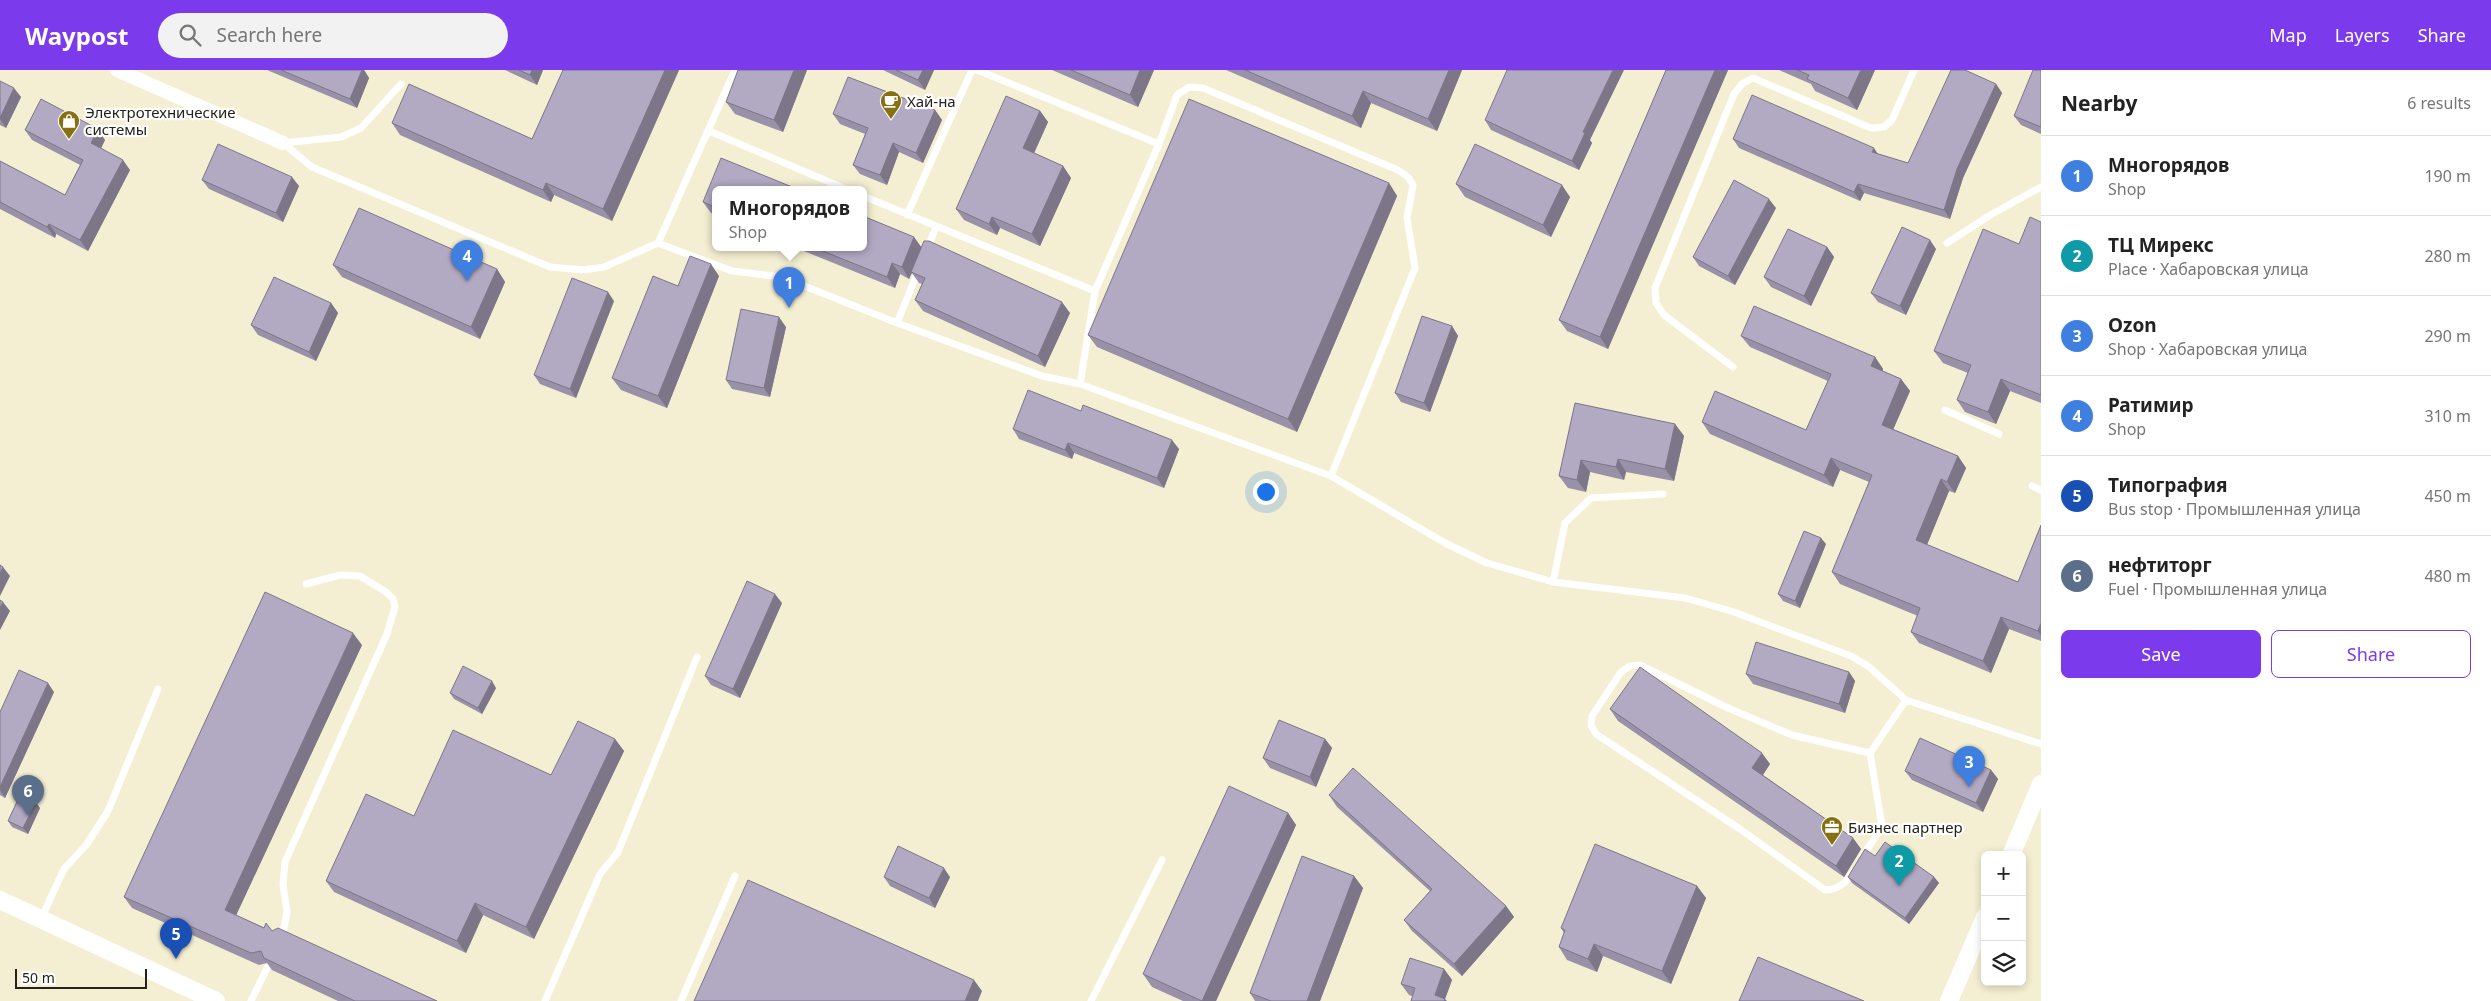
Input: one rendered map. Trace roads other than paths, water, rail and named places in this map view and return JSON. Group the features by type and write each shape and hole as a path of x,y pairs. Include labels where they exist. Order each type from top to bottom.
{"street":[{"path":"117,70 284,143"},
{"path":"2013,851 2041,784"},
{"path":"0,900 216,1001"},
{"path":"1949,1001 1981,926"}],"lane":[{"path":"284,143 312,167 550,267 584,270 604,267 658,243 736,70"},
{"path":"907,215 972,70"},
{"path":"976,70 1159,144"},
{"path":"1733,367 1664,315 1656,303 1655,288 1734,94 1742,84 1753,78 1871,128 1884,127 1892,120 1914,70"},
{"path":"284,143 341,137 361,128 401,84"},
{"path":"1080,384 1095,291 1159,144 1177,95 1189,87 1203,88 1398,170 1408,176 1413,185 1407,218 1415,268 1332,476"},
{"path":"709,131 839,186"},
{"path":"1947,244 1992,214 2041,187"},
{"path":"867,198 1095,291"},
{"path":"898,323 936,227"},
{"path":"658,243 732,271 782,278 1042,376 1080,384 1332,476 1453,547 1486,563 1553,582 1685,598 1730,610 1851,656 1868,666 1906,700 2041,744"},
{"path":"1945,410 1999,434"},
{"path":"2032,486 2041,490"},
{"path":"1553,582 1565,523 1591,498 1663,494"},
{"path":"282,938 287,912 282,879 285,862 387,634 394,608 393,599 386,592 360,576 340,575 306,584"},
{"path":"545,1001 600,874 618,852 697,657"},
{"path":"1870,753 1792,735 1728,708 1640,665 1630,666 1621,672 1592,716 1591,725 1596,734 1740,829 1824,890 1835,889 1846,883 1882,826 1870,753 1906,700"},
{"path":"40,919 64,869 87,844 108,811 158,689"},
{"path":"1091,1001 1162,860"},
{"path":"681,1001 735,876"},
{"path":"251,1001 267,968"}],"place":[{"name":"Хай-на","path":"891,120"},
{"name":"Электротехнические системы","path":"69,140"},
{"name":"Ратимир","path":"467,281"},
{"name":"Многорядов","path":"789,308"},
{"name":"Ozon","path":"1969,787"},
{"name":"нефтиторг","path":"28,816"},
{"name":"Бизнес партнер","path":"1832,846"},
{"name":"ТЦ Мирекс","path":"1899,886"},
{"name":"Типография","path":"176,959"}]}
